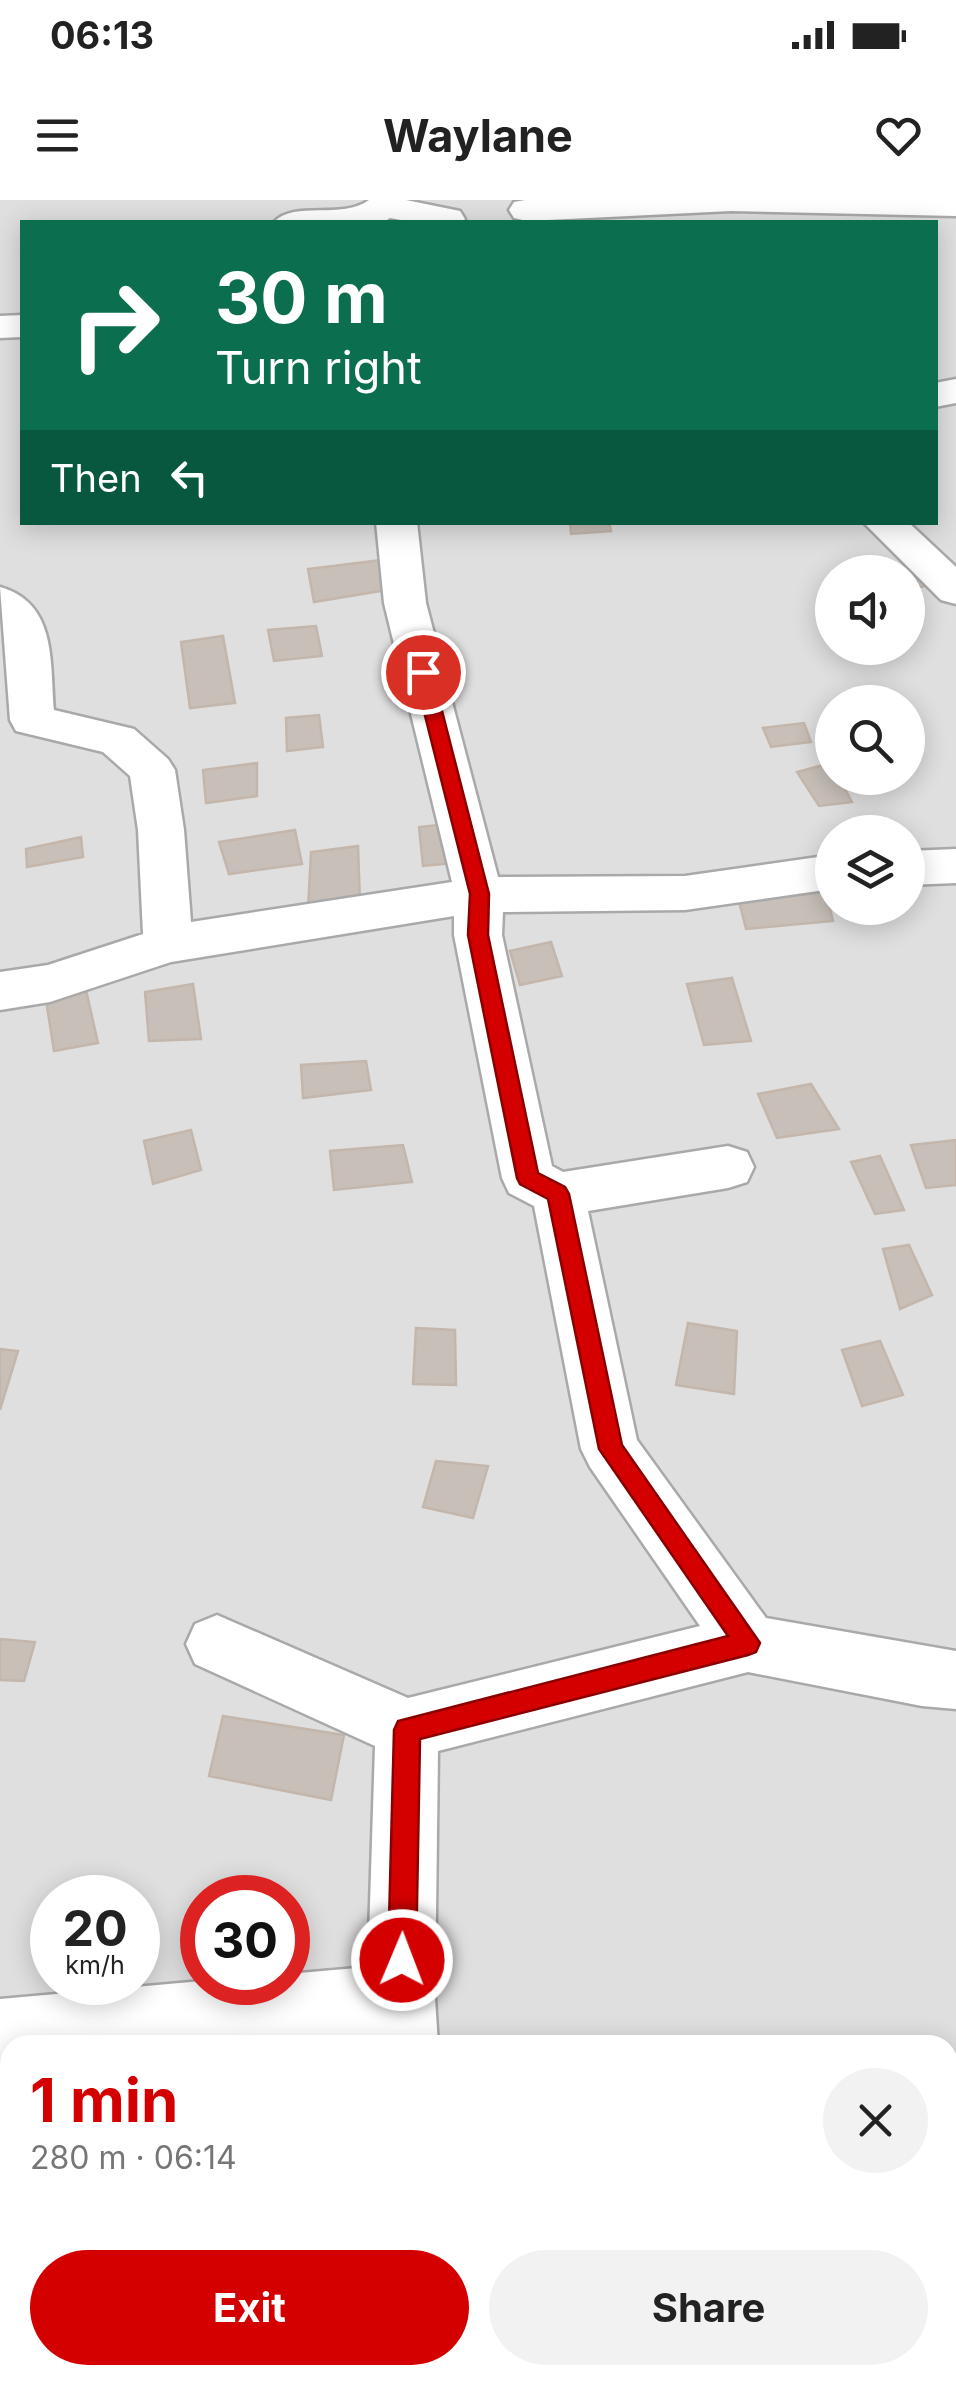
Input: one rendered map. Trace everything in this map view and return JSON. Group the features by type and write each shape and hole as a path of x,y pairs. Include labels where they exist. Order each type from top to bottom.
{"street":[{"path":"524,211 731,200 956,205"},
{"path":"294,214 365,220 384,206 447,219"},
{"path":"396,525 405,604 480,894 478,935 528,1178 558,1194 728,1167"},
{"path":"886,525 956,590"},
{"path":"0,601 26,625 32,720 118,740 152,770 161,830 168,944"},
{"path":"925,867 956,866"},
{"path":"0,991 50,983 168,944 480,894 685,892 815,874"},
{"path":"558,1194 610,1449 748,1643"},
{"path":"217,1644 407,1730 748,1643 922,1677 956,1680"},
{"path":"0,2034 402,2022 407,1730"}],"shaded area":[{"path":"0,200 956,200 956,2035 0,2035"}],"building":[{"path":"570,525 610,525 611,531 571,534"},
{"path":"382,560 387,590 314,602 308,569"},
{"path":"316,626 322,656 274,661 268,630"},
{"path":"223,636 235,703 190,708 181,642"},
{"path":"319,715 323,747 287,751 286,718"},
{"path":"804,723 811,742 771,747 763,728"},
{"path":"257,763 257,796 206,803 203,770"},
{"path":"815,767 815,795 848,795 852,802 819,806 797,772"},
{"path":"447,824 455,863 423,866 419,827"},
{"path":"295,830 302,864 229,874 219,842"},
{"path":"81,837 83,857 27,867 26,849"},
{"path":"358,846 360,903 308,910 311,852"},
{"path":"815,893 815,923 746,929 739,901"},
{"path":"551,942 562,976 520,985 510,951"},
{"path":"732,978 751,1041 704,1045 687,984"},
{"path":"193,984 201,1039 149,1041 145,992"},
{"path":"86,990 98,1043 54,1051 46,1000"},
{"path":"366,1061 371,1090 303,1098 301,1065"},
{"path":"811,1084 839,1129 777,1138 758,1094"},
{"path":"191,1130 201,1170 153,1184 144,1141"},
{"path":"956,1140 956,1185 926,1188 911,1145"},
{"path":"403,1145 412,1182 334,1190 330,1151"},
{"path":"880,1156 904,1210 875,1214 851,1162"},
{"path":"909,1245 932,1295 900,1309 883,1249"},
{"path":"688,1323 737,1331 734,1394 676,1385"},
{"path":"416,1328 455,1330 456,1385 413,1384"},
{"path":"880,1341 903,1395 862,1406 842,1350"},
{"path":"0,1349 18,1351 0,1410"},
{"path":"436,1461 488,1466 473,1518 423,1507"},
{"path":"0,1639 35,1642 24,1681 0,1680"},
{"path":"223,1716 344,1735 331,1800 209,1776"}],"route":[{"path":"402,1960 407,1730 748,1643 610,1449 558,1194 528,1178 478,935 480,894 423,672"}]}
